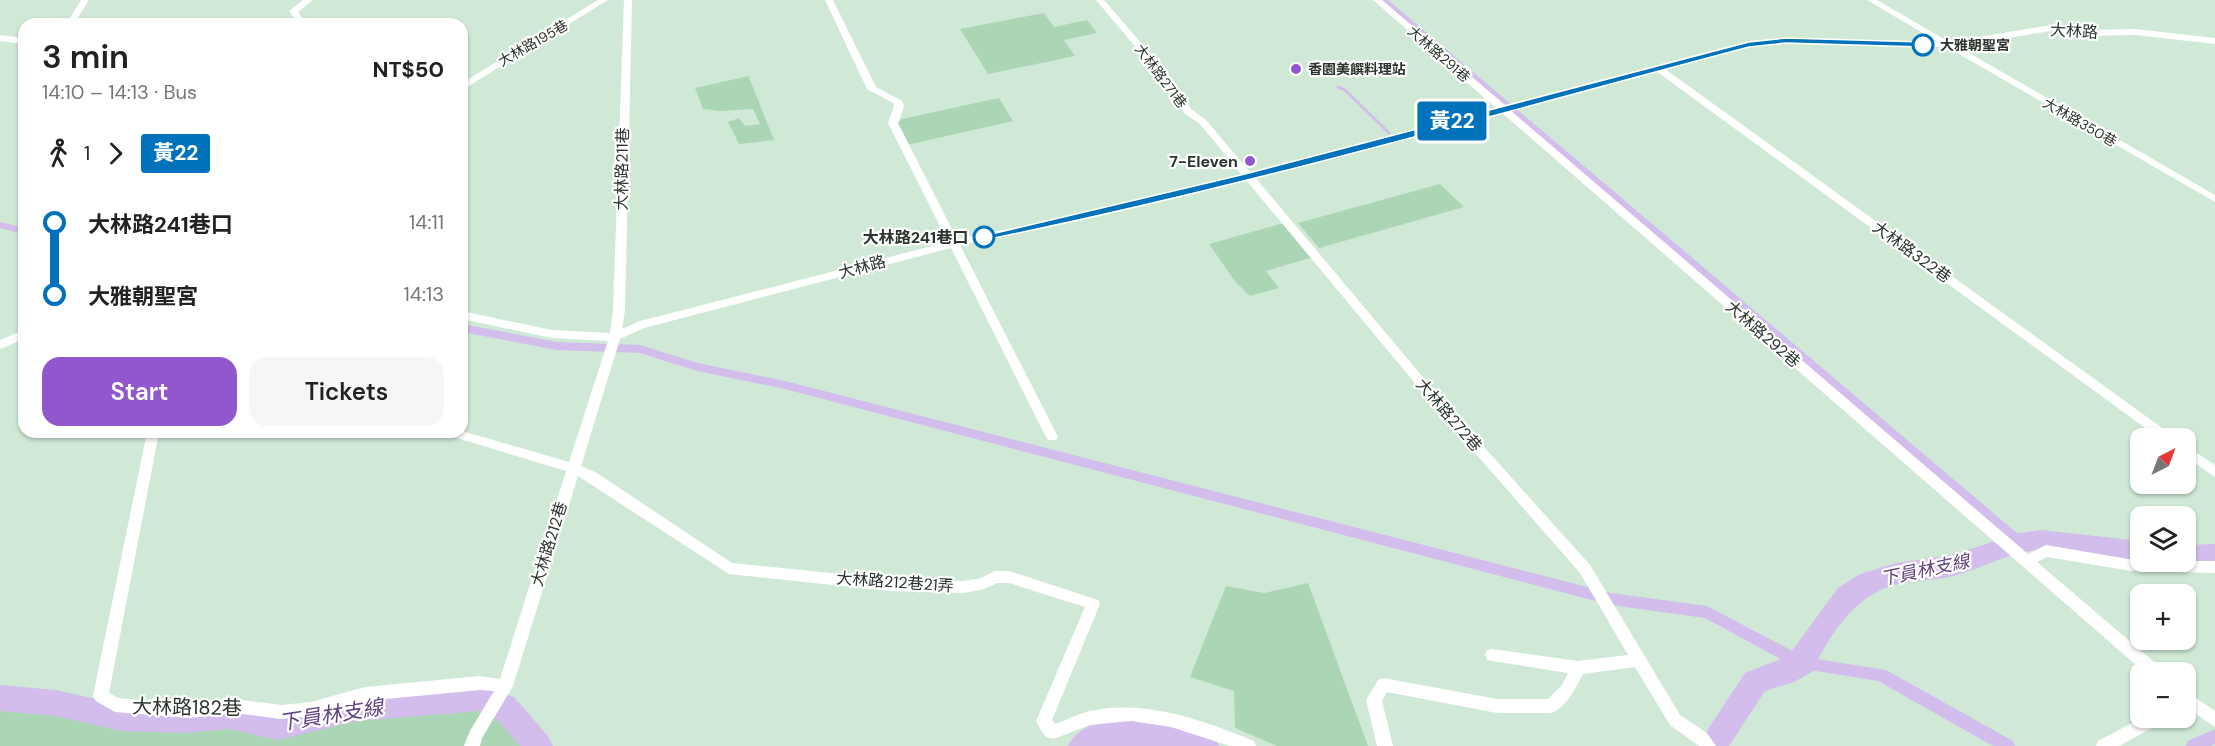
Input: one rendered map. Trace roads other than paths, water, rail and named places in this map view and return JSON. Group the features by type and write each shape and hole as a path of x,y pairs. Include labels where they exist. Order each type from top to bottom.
{"street":[{"path":"74,18 85,0"},
{"path":"299,18 293,10 309,0"},
{"name":"大林路195巷","path":"468,83 604,0"},
{"name":"大林路211巷","path":"615,337 619,310 628,0"},
{"path":"829,0 872,89 897,101 899,106 893,123 1052,437"},
{"name":"大林路271巷","path":"1100,0 1169,81 1187,111 1203,122 1248,176"},
{"name":"大林路291巷","path":"1377,0 1501,108"},
{"name":"大林路350巷","path":"1871,0 2215,199"},
{"name":"大林路","path":"468,316 552,334 615,337 640,325 955,243 1073,219 1248,176 1749,44 1780,41 1946,45 2051,28 2087,33 2135,32 2215,41"},
{"path":"0,38 18,40"},
{"name":"大林路322巷","path":"1656,68 2154,428"},
{"name":"大林路292巷","path":"1501,108 2143,662"},
{"name":"大林路272巷","path":"1248,176 1438,403 1585,568 1676,720 1702,738 1708,746"},
{"path":"0,345 18,337"},
{"name":"大林路212巷","path":"472,746 475,736 505,686 615,337"},
{"name":"大林路212巷21弄","path":"468,437 573,468 592,477 729,568 890,585 964,586 984,583 995,577 1009,578 1093,604 1044,721 1051,732 1088,719 1113,714 1154,715 1209,730 1248,746"},
{"name":"大林路182巷","path":"152,438 101,696 115,705 189,711 235,706 281,712 311,709 365,694 480,683 505,686"},
{"path":"2196,458 2215,472"},
{"path":"2025,561 2046,551 2131,565 2215,567"},
{"path":"1492,655 1578,668 1638,660"},
{"path":"1385,746 1374,700 1383,685 1497,706 1551,706 1567,690 1578,668"},
{"path":"2196,707 2215,720"},
{"path":"2104,746 2138,728"}],"waterway":[{"path":"1383,0 2019,543"},
{"path":"1338,87 1345,90 1389,133"},
{"path":"0,225 18,230"},
{"path":"468,329 557,346 640,349 697,367 785,385 1611,599 1707,612 1802,663 1881,675 2007,746"},
{"name":"下員林支線","path":"1712,746 1755,682 1784,673 1802,663 1802,657 1847,596 1869,582 1896,574 1952,566 2019,543 2041,540 2130,550"},
{"name":"下員林支線","path":"2196,555 2215,554"},
{"name":"下員林支線","path":"0,698 56,703 122,718 182,720 230,716 278,727 357,708 480,698 504,706 538,746"},
{"name":"下員林支線","path":"1083,746 1094,738 1109,733 1125,732 1159,734 1204,746"},
{"path":"2194,746 2215,736"}],"place":[{"name":"大雅朝聖宮","path":"1923,45"},
{"name":"香園美饌料理站","path":"1296,69"},
{"name":"7-Eleven","path":"1250,161"},
{"name":"大林路241巷口","path":"984,237"}]}
